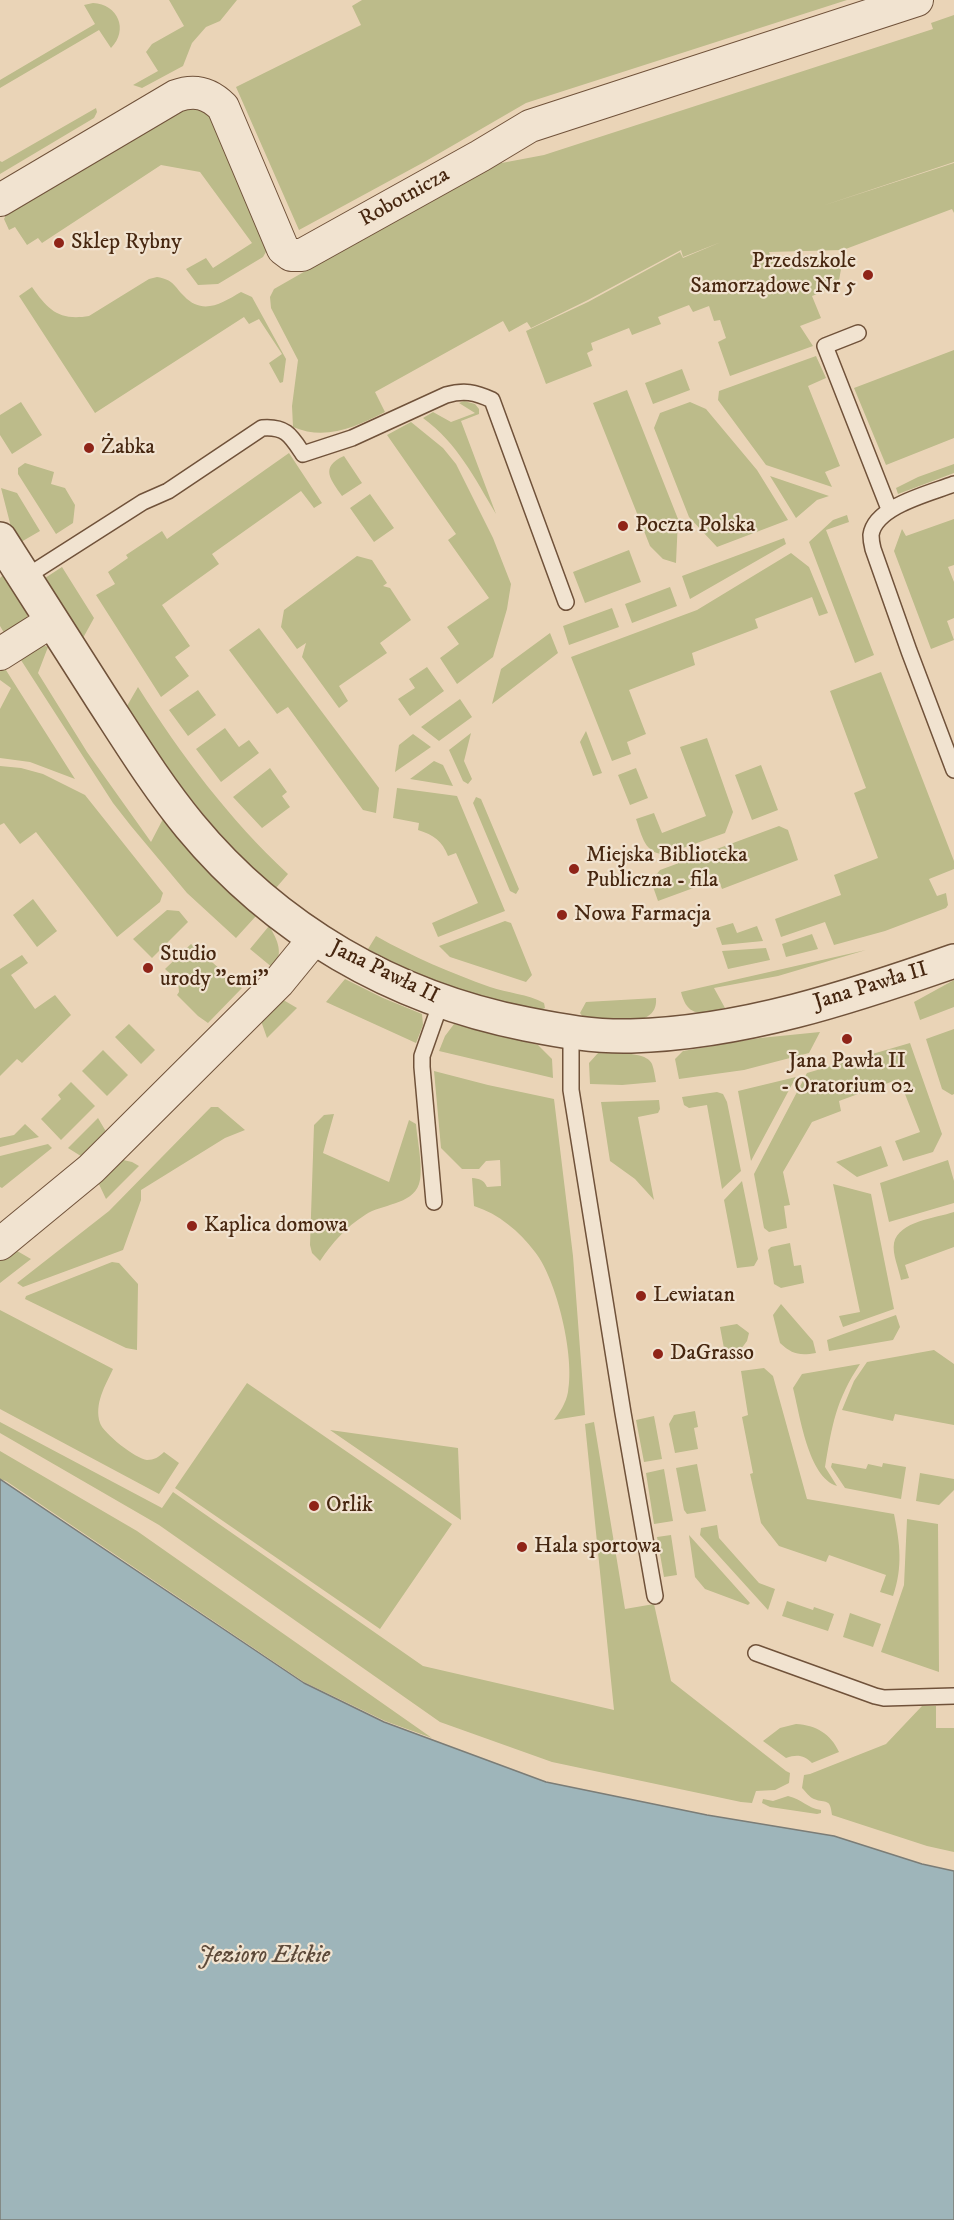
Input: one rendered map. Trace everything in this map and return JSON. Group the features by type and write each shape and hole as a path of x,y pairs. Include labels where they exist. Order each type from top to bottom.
{"street":[{"name":"Robotnicza","path":"0,200 176,96 187,92 201,92 213,97 223,107 283,249 291,255 302,255 530,126 917,0"},
{"name":"Jana Pawła II","path":"0,539 144,763 192,828 246,885 314,939 374,973 441,1002 497,1018 571,1033 621,1036 659,1035 750,1021 842,997 954,961"},
{"path":"0,654 52,621"},
{"path":"0,1244 91,1169 278,983 314,939"}],"lane":[{"path":"858,333 825,346 889,509"},
{"path":"24,578 143,502 180,484 262,428 274,427 283,430 303,454 352,438 446,395 461,391 478,393 492,400 566,602"},
{"path":"954,484 889,509 878,518 871,534 873,549 954,770"},
{"path":"434,1202 422,1056 441,1002"},
{"path":"571,1033 571,1090 655,1596"},
{"path":"756,1653 875,1696 954,1696"}],"shaded area":[{"path":"169,0 237,0 220,21 206,27 192,43 183,66 142,88 133,85 158,71 146,52 152,44 184,26"},
{"path":"362,0 847,0 526,103 299,230 236,87 361,25 352,6"},
{"path":"93,3 109,8 118,19 119,34 111,48 99,30 0,88 0,80 95,24 84,5"},
{"path":"954,15 954,162 822,206 954,163 954,213 952,209 843,250 769,252 772,260 843,258 838,286 812,296 821,318 800,326 813,346 730,376 718,342 726,338 720,320 714,321 709,306 693,312 689,305 658,317 661,324 632,335 629,328 591,343 593,350 587,353 592,366 546,384 526,331 588,302 680,252 683,258 721,242 683,257 681,250 531,328 527,322 509,332 503,321 375,392 385,412 363,423 340,430 317,433 293,427 292,406 298,360 271,308 270,297 274,289 491,165 544,155 933,29 931,23"},
{"path":"190,106 208,111 270,245 263,257 218,284 198,285 186,269 206,258 213,268 252,243 200,172 161,165 42,243 38,238 27,245 15,227 9,230 4,219 7,213 182,108"},
{"path":"96,108 94,118 0,174 0,161 2,162"},
{"path":"157,277 170,281 191,302 198,305 212,306 241,292 252,297 286,359 283,382 280,383 269,363 282,354 259,319 249,324 244,317 95,413 19,296 32,287 43,302 55,312 70,317 89,316 149,279"},
{"path":"954,350 954,438 886,465 854,388"},
{"path":"816,356 826,378 808,386 840,466 825,472 832,487 766,465 718,400 719,391"},
{"path":"682,369 690,390 653,404 645,383"},
{"path":"627,390 678,519 676,563 663,559 650,546 593,403"},
{"path":"464,401 475,404 479,409 479,414 461,421 496,514 456,450 423,418 433,412 451,422 475,413 459,403"},
{"path":"21,402 42,435 12,454 0,435 0,415"},
{"path":"690,402 706,409 757,470 788,520 717,547 689,517 654,428 660,413"},
{"path":"411,422 443,448 456,464 493,538 511,584 507,609 493,657 457,684 440,658 459,644 447,627 489,598 448,540 456,534 387,435"},
{"path":"289,453 322,503 314,508 301,491 212,554 219,564 162,605 190,646 175,657 189,676 161,697 96,595 115,584 108,572 128,558 126,555 162,531 167,539"},
{"path":"344,456 362,483 342,496 331,479 329,469 336,460"},
{"path":"25,463 54,472 51,484 65,488 75,505 73,523 56,534 18,474 18,468"},
{"path":"954,464 954,473 898,494 896,488"},
{"path":"770,476 829,496 817,500 796,518"},
{"path":"1,488 17,493 40,531 21,542 11,527"},
{"path":"370,494 394,528 374,542 350,508"},
{"path":"847,515 849,522 826,530 874,655 855,663 809,542 833,520"},
{"path":"954,519 954,565 948,567 954,582 954,618 947,621 954,640 931,649 894,551 902,529 906,536"},
{"path":"784,538 786,544 690,599 682,576"},
{"path":"629,550 641,582 585,603 573,572"},
{"path":"791,553 809,567 828,613 819,616 812,597 755,619 758,628 692,653 695,665 629,690 646,734 627,742 631,754 612,761 571,657 697,610"},
{"path":"357,556 372,560 387,583 383,586 390,588 411,620 380,643 387,653 339,686 348,701 339,708 302,657 306,643 297,649 281,627 284,610"},
{"path":"62,567 94,618 83,638 45,578"},
{"path":"3,575 27,614 27,624 6,636 0,626 0,578"},
{"path":"670,587 677,606 632,623 625,604"},
{"path":"612,608 619,627 569,645 563,626"},
{"path":"259,628 379,788 376,813 363,810 288,707 277,714 229,650"},
{"path":"550,633 558,653 492,704 501,669"},
{"path":"43,645 48,647 38,673 87,752 151,842 163,819 209,872 256,916 236,938 187,893 113,803 19,657"},
{"path":"4,667 75,779 30,762 0,758 0,709 11,688 0,680 0,670"},
{"path":"427,667 444,691 410,716 398,699 415,688 409,679"},
{"path":"881,672 954,861 954,869 929,879 937,896 946,893 948,905 946,908 885,931 834,945 825,922 781,937 775,919 841,895 834,875 878,858 854,793 866,788 830,691"},
{"path":"138,687 171,737 226,809 288,874 276,888 213,826 159,756 127,706"},
{"path":"198,690 216,715 188,736 169,710"},
{"path":"460,699 472,717 439,741 421,727"},
{"path":"225,728 239,747 249,740 259,753 221,782 196,749"},
{"path":"586,731 602,773 593,776 580,742"},
{"path":"471,733 464,761 472,779 468,784 463,781 449,750"},
{"path":"413,734 431,747 395,772 399,745"},
{"path":"707,738 733,812 725,833 666,854 653,851 645,843 636,819 654,813 662,833 706,816 680,747"},
{"path":"434,761 443,765 453,786 410,779"},
{"path":"761,765 778,810 752,820 735,775"},
{"path":"0,766 21,768 43,774 85,795 163,893 160,902 117,937 36,832 20,844 4,823 0,825"},
{"path":"270,768 287,792 282,796 290,807 262,828 233,797"},
{"path":"636,768 648,798 630,805 618,775"},
{"path":"397,788 457,796 505,911 438,937 432,923 478,903 456,853 448,856 437,839 418,830 419,823 393,818"},
{"path":"476,797 481,799 519,889 516,894 510,891 473,803"},
{"path":"779,826 788,830 798,860 722,889 718,879 658,901 651,881 660,870"},
{"path":"33,899 57,931 37,947 13,915"},
{"path":"167,910 179,911 188,922 152,958 133,939"},
{"path":"505,921 511,923 532,975 526,982 450,957 439,946"},
{"path":"733,923 737,933 757,926 763,941 722,945 716,928"},
{"path":"269,926 275,936 279,952 273,968 250,949"},
{"path":"812,934 818,949 786,957 782,944"},
{"path":"376,936 418,958 461,976 538,1000 544,1003 545,1008 541,1010 474,993 409,970 368,949"},
{"path":"191,944 242,988 208,1023 177,995 178,981 165,969"},
{"path":"766,948 770,960 728,969 722,951"},
{"path":"866,950 778,976 714,988 725,1008 710,1012 692,1011 684,1001 681,992"},
{"path":"22,955 28,963 11,975 35,1009 55,995 71,1015 22,1063 17,1059 0,1076 0,969"},
{"path":"345,979 422,1014 423,1025 416,1043 326,1002"},
{"path":"954,980 954,1007 920,1020 914,1002"},
{"path":"280,998 297,1008 267,1038 260,1018"},
{"path":"656,998 655,1009 649,1016 640,1019 604,1020 583,1017 580,1013 586,1002"},
{"path":"129,1024 155,1050 141,1064 115,1037"},
{"path":"454,1024 538,1045 552,1059 553,1078 439,1051 445,1036"},
{"path":"954,1029 954,1094 952,1095 942,1089 926,1039"},
{"path":"820,1032 809,1053 744,1070 679,1079 675,1059 683,1051 760,1038"},
{"path":"910,1043 942,1134 933,1152 903,1161 895,1141 920,1132 899,1079 839,1101 841,1111 812,1122 783,1172 790,1205 784,1206 787,1228 769,1232 764,1228 754,1174 807,1073"},
{"path":"103,1050 128,1075 107,1096 82,1071"},
{"path":"598,1053 636,1055 649,1060 656,1082 622,1085 590,1084 589,1063"},
{"path":"434,1071 554,1099 573,1256 585,1415 554,1420 566,1400 569,1377 569,1359 557,1299 543,1265 529,1244 500,1219 474,1206 472,1178 481,1180 487,1187 501,1186 500,1160 486,1161 479,1169 462,1169 441,1148"},
{"path":"796,1077 751,1161 738,1091"},
{"path":"71,1082 95,1106 61,1140 41,1119 61,1099 58,1095"},
{"path":"717,1092 723,1094 727,1102 741,1171 722,1189 707,1105 689,1108 684,1105 682,1097"},
{"path":"659,1100 658,1113 638,1117 654,1200 635,1179 610,1161 601,1102"},
{"path":"211,1107 218,1107 245,1130 225,1138 141,1190 141,1200 123,1250 23,1287 17,1283 109,1211"},
{"path":"334,1114 323,1153 389,1182 409,1120 416,1124 421,1163 420,1178 419,1184 410,1196 365,1215 335,1241 320,1261 312,1253 310,1245 314,1125 324,1115"},
{"path":"98,1118 108,1135 84,1158 68,1148"},
{"path":"25,1124 39,1137 0,1147 0,1138 14,1135"},
{"path":"48,1144 52,1148 2,1188 0,1187 0,1156"},
{"path":"881,1146 888,1166 857,1177 836,1162"},
{"path":"119,1159 139,1166 106,1199 97,1180"},
{"path":"948,1160 954,1181 954,1203 889,1222 880,1183"},
{"path":"742,1181 758,1259 754,1266 737,1268 724,1200"},
{"path":"833,1184 871,1194 894,1309 843,1327 839,1316 860,1312"},
{"path":"954,1212 954,1247 905,1265 909,1278 901,1280 894,1252 897,1236 910,1225"},
{"path":"790,1243 794,1266 801,1265 804,1283 781,1288 774,1284 768,1250 771,1247"},
{"path":"12,1248 31,1259 0,1283 0,1258"},
{"path":"112,1262 119,1263 138,1284 137,1350 126,1348 25,1299 26,1296"},
{"path":"781,1304 813,1341 816,1353 796,1353 780,1343 773,1315"},
{"path":"0,1310 113,1369 99,1402 100,1423 113,1439 142,1459 152,1459 164,1452 179,1463 159,1494 0,1409"},
{"path":"896,1315 900,1327 893,1340 829,1351 827,1340"},
{"path":"737,1324 749,1333 747,1341 735,1357 726,1359 720,1327"},
{"path":"934,1350 954,1364 954,1425 895,1414 893,1421 842,1410 854,1381 867,1362"},
{"path":"860,1364 840,1401 830,1438 825,1467 837,1486 827,1480 812,1458 793,1388 802,1374"},
{"path":"764,1368 773,1376 807,1499 894,1514 900,1555 893,1596 880,1592 886,1575 829,1555 826,1562 779,1546 761,1523 750,1474 753,1473 742,1417 748,1415 741,1371"},
{"name":"Orlik","path":"247,1383 452,1524 380,1629 175,1488"},
{"path":"695,1411 698,1427 694,1428 698,1449 675,1453 669,1424 674,1415"},
{"path":"654,1416 662,1459 644,1462 636,1420"},
{"path":"0,1422 162,1508 173,1492 423,1666 614,1710 585,1424 594,1422 625,1609 654,1604 671,1681 790,1773 789,1783 775,1790 756,1791 752,1803 741,1802 552,1762 440,1722 159,1525 0,1433"},
{"path":"330,1430 458,1448 461,1520"},
{"path":"0,1451 137,1531 432,1738 385,1721 304,1682 0,1479"},
{"path":"832,1463 866,1469 868,1464 882,1467 883,1463 906,1467 901,1499 845,1488 831,1467"},
{"path":"697,1464 706,1511 687,1514 684,1510 676,1468"},
{"path":"664,1469 673,1521 654,1524 646,1473"},
{"path":"920,1473 954,1479 954,1490 939,1505 916,1501"},
{"path":"907,1519 938,1524 939,1672 881,1652 904,1585"},
{"path":"717,1525 719,1538 759,1583 775,1589 768,1610 700,1535 701,1528"},
{"path":"671,1535 677,1575 664,1577 657,1537"},
{"path":"689,1535 750,1603 748,1605 705,1589 695,1577"},
{"path":"787,1601 834,1614 828,1631 782,1616"},
{"path":"850,1613 881,1624 873,1647 843,1637"},
{"path":"922,1706 936,1706 936,1728 954,1728 954,1852 927,1846 832,1815 829,1803 812,1798 802,1788 804,1775 886,1744"},
{"path":"796,1724 810,1726 827,1735 839,1752 812,1763 800,1756 786,1758 763,1741 780,1728"},
{"path":"788,1796 821,1810 821,1813 770,1807 762,1803 763,1799 773,1801"}],"water":[{"name":"Jezioro Ełckie","path":"0,1479 304,1683 384,1722 546,1782 707,1815 834,1836 922,1864 954,1871 954,2220 0,2220"}],"place":[{"name":"Sklep Rybny","path":"59,243"},
{"name":"Przedszkole Samorządowe Nr 5","path":"868,275"},
{"name":"Żabka","path":"89,448"},
{"name":"Poczta Polska","path":"623,526"},
{"name":"Miejska Biblioteka Publiczna - fila","path":"574,869"},
{"name":"Nowa Farmacja","path":"562,915"},
{"name":"Studio urody \"emi\"","path":"148,968"},
{"name":"Jana Pawła II - Oratorium 02","path":"847,1039"},
{"name":"Kaplica domowa","path":"192,1226"},
{"name":"Lewiatan","path":"641,1296"},
{"name":"DaGrasso","path":"658,1354"},
{"name":"Orlik","path":"314,1506"},
{"name":"Hala sportowa","path":"522,1547"}]}
